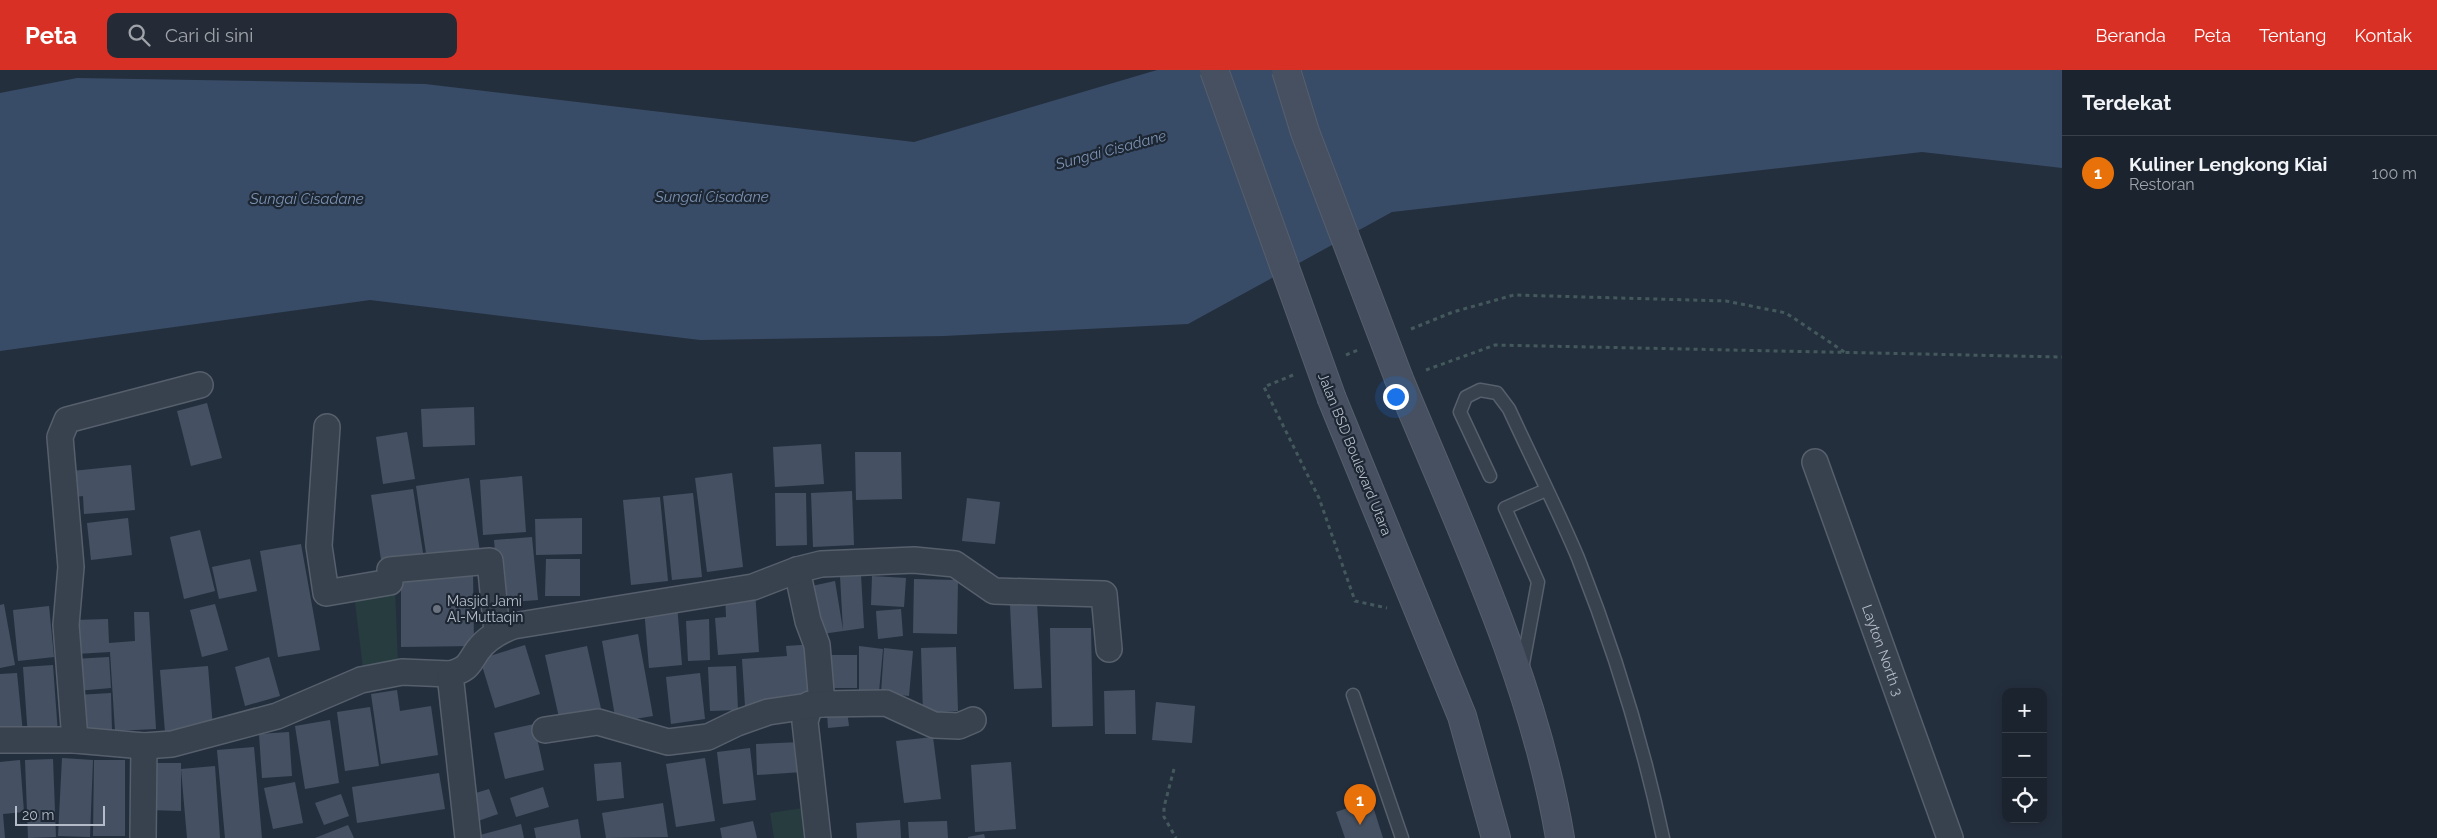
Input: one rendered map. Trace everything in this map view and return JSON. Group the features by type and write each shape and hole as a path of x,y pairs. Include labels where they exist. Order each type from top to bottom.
{"main road":[{"name":"Jalan BSD Boulevard Utara","path":"1214,70 1332,399 1462,716 1496,838"},
{"path":"1286,70 1304,132 1399,379 1520,681 1541,745 1560,838"}],"street":[{"path":"75,740 66,625 71,567 60,437 67,420 200,385"},
{"path":"326,427 319,546 326,593 390,582 390,570 490,562 498,632"},
{"name":"Layton North 3","path":"1815,462 1950,838"},
{"path":"0,740 75,740 144,746 172,744 277,716 362,680 402,672 450,674 470,666 479,650 498,632 513,626 753,588 797,570 821,564 914,560 955,564 994,591 1104,594 1109,649"},
{"path":"797,570 808,621 817,645 816,704 805,722 818,838"},
{"path":"450,674 468,838"},
{"path":"546,730 598,722 668,742 708,737 737,723 768,712 816,704 886,703 934,725 959,726 973,720"},
{"path":"143,838 144,746"}],"lane":[{"path":"1490,476 1460,412 1466,397 1480,390 1497,393 1509,409 1577,558 1613,654 1649,770 1663,838"},
{"path":"1520,681 1538,582 1505,508 1546,490"},
{"path":"1353,695 1402,838"}],"path":[{"path":"1399,379 1495,345 2062,357"},
{"path":"1174,769 1164,807 1164,817 1176,838"}],"green space":[{"path":"395,586 398,664 363,669 354,594"},
{"path":"803,808 807,838 774,838 770,813"}],"water":[{"name":"Sungai Cisadane","path":"1157,70 2062,70 2062,168 1922,152 1392,212 1188,324 944,336 700,340 370,300 0,351 0,93 77,78 425,84 914,142"}],"building":[{"path":"207,403 222,458 191,466 177,411"},
{"path":"474,407 475,445 423,447 421,409"},
{"path":"407,432 415,479 383,484 376,437"},
{"path":"821,444 824,484 775,487 773,447"},
{"path":"855,452 901,452 902,499 856,500"},
{"path":"131,465 135,510 84,514 83,496 75,497 72,471"},
{"path":"732,473 743,567 707,572 695,478"},
{"path":"522,476 526,532 483,535 480,480"},
{"path":"469,478 480,552 427,560 416,486"},
{"path":"413,489 424,559 382,566 371,495"},
{"path":"852,491 854,545 813,547 811,493"},
{"path":"693,493 702,577 672,580 663,496"},
{"path":"775,493 806,493 807,545 776,546"},
{"path":"660,497 668,581 631,585 623,500"},
{"path":"967,498 1000,502 995,544 962,541"},
{"path":"128,518 132,555 91,560 87,523"},
{"path":"582,518 582,554 536,555 535,519"},
{"path":"200,530 215,591 184,599 170,537"},
{"path":"532,537 538,600 500,603 494,540"},
{"path":"301,544 320,650 278,657 260,551"},
{"path":"250,559 257,591 219,599 212,567"},
{"path":"546,559 580,559 580,596 545,596"},
{"name":"Masjid Jami Al-Muttaqin","path":"473,571 474,646 401,647 401,572"},
{"path":"861,575 864,628 815,635 807,587 835,581 843,630 840,576"},
{"path":"872,576 906,578 904,607 871,605"},
{"path":"914,579 958,580 957,634 913,633"},
{"path":"755,590 759,652 718,655 715,618 726,617 725,592"},
{"path":"1037,603 1042,688 1014,689 1010,605"},
{"path":"4,604 15,665 0,668 0,605"},
{"path":"215,604 228,650 202,657 190,610"},
{"path":"677,605 682,665 649,668 644,608"},
{"path":"49,606 54,657 18,661 13,610"},
{"path":"901,609 903,636 878,639 876,611"},
{"path":"134,612 149,612 156,729 115,731 110,652 76,654 74,620 108,619 109,643 135,641"},
{"path":"709,619 710,660 688,661 686,621"},
{"path":"1050,628 1091,628 1093,726 1052,727"},
{"path":"638,634 653,716 616,722 602,641"},
{"path":"815,644 819,700 745,706 742,659 787,656 786,646"},
{"path":"525,645 540,694 495,708 480,659"},
{"path":"587,646 602,713 560,722 545,655"},
{"path":"859,646 883,649 879,692 859,693"},
{"path":"956,647 958,711 923,713 921,648"},
{"path":"884,648 913,651 909,696 881,693"},
{"path":"831,655 857,655 857,688 830,688"},
{"path":"109,657 111,688 76,691 74,659"},
{"path":"269,657 280,696 245,706 235,667"},
{"path":"53,665 58,734 28,737 23,667"},
{"path":"208,666 213,728 165,732 160,670"},
{"path":"736,666 738,710 710,711 708,667"},
{"path":"17,673 23,733 0,735 0,674"},
{"path":"700,673 705,719 671,724 666,677"},
{"path":"397,690 400,711 431,706 438,755 381,764 371,694"},
{"path":"1135,690 1136,734 1105,734 1104,691"},
{"path":"111,693 112,731 78,733 77,695"},
{"path":"1156,702 1195,706 1192,743 1152,740"},
{"path":"370,707 379,766 345,771 337,712"},
{"path":"847,711 849,726 828,728 827,713"},
{"path":"330,720 339,783 305,789 295,726"},
{"path":"534,724 544,770 505,779 494,733"},
{"path":"289,732 292,776 262,778 259,734"},
{"path":"933,737 941,799 904,803 896,741"},
{"path":"801,742 802,772 757,775 756,744"},
{"path":"254,747 262,838 225,838 217,750"},
{"path":"750,748 756,800 723,804 717,752"},
{"path":"62,758 93,760 90,837 58,836"},
{"path":"705,758 715,821 676,827 666,764"},
{"path":"53,759 56,837 28,838 25,760"},
{"path":"20,760 24,812 3,814 5,838 0,838 0,762"},
{"path":"94,760 125,760 125,836 93,836"},
{"path":"621,762 624,798 597,801 594,764"},
{"path":"1011,762 1016,829 975,832 971,765"},
{"path":"150,763 181,763 181,811 150,810"},
{"path":"215,766 220,838 187,838 181,769"},
{"path":"439,773 445,809 357,823 352,787"},
{"path":"295,782 303,823 273,829 264,788"},
{"path":"543,787 549,807 516,817 510,798"},
{"path":"489,789 498,814 478,821 469,795"},
{"path":"341,794 349,816 324,825 315,803"},
{"path":"1371,800 1383,838 1345,838 1336,812"},
{"path":"663,803 668,837 606,838 602,813"},
{"path":"578,819 581,838 536,838 534,828"},
{"path":"900,820 901,838 857,838 856,823"},
{"path":"753,821 757,838 722,838 720,828"},
{"path":"947,821 948,838 909,838 908,822"},
{"path":"521,824 524,838 481,838 480,835"},
{"path":"348,825 354,838 315,838"},
{"path":"984,834 985,838 968,838 968,837"}],"place":[{"name":"Masjid Jami Al-Muttaqin","path":"437,609"},
{"name":"Kuliner Lengkong Kiai","path":"1360,825"}]}
